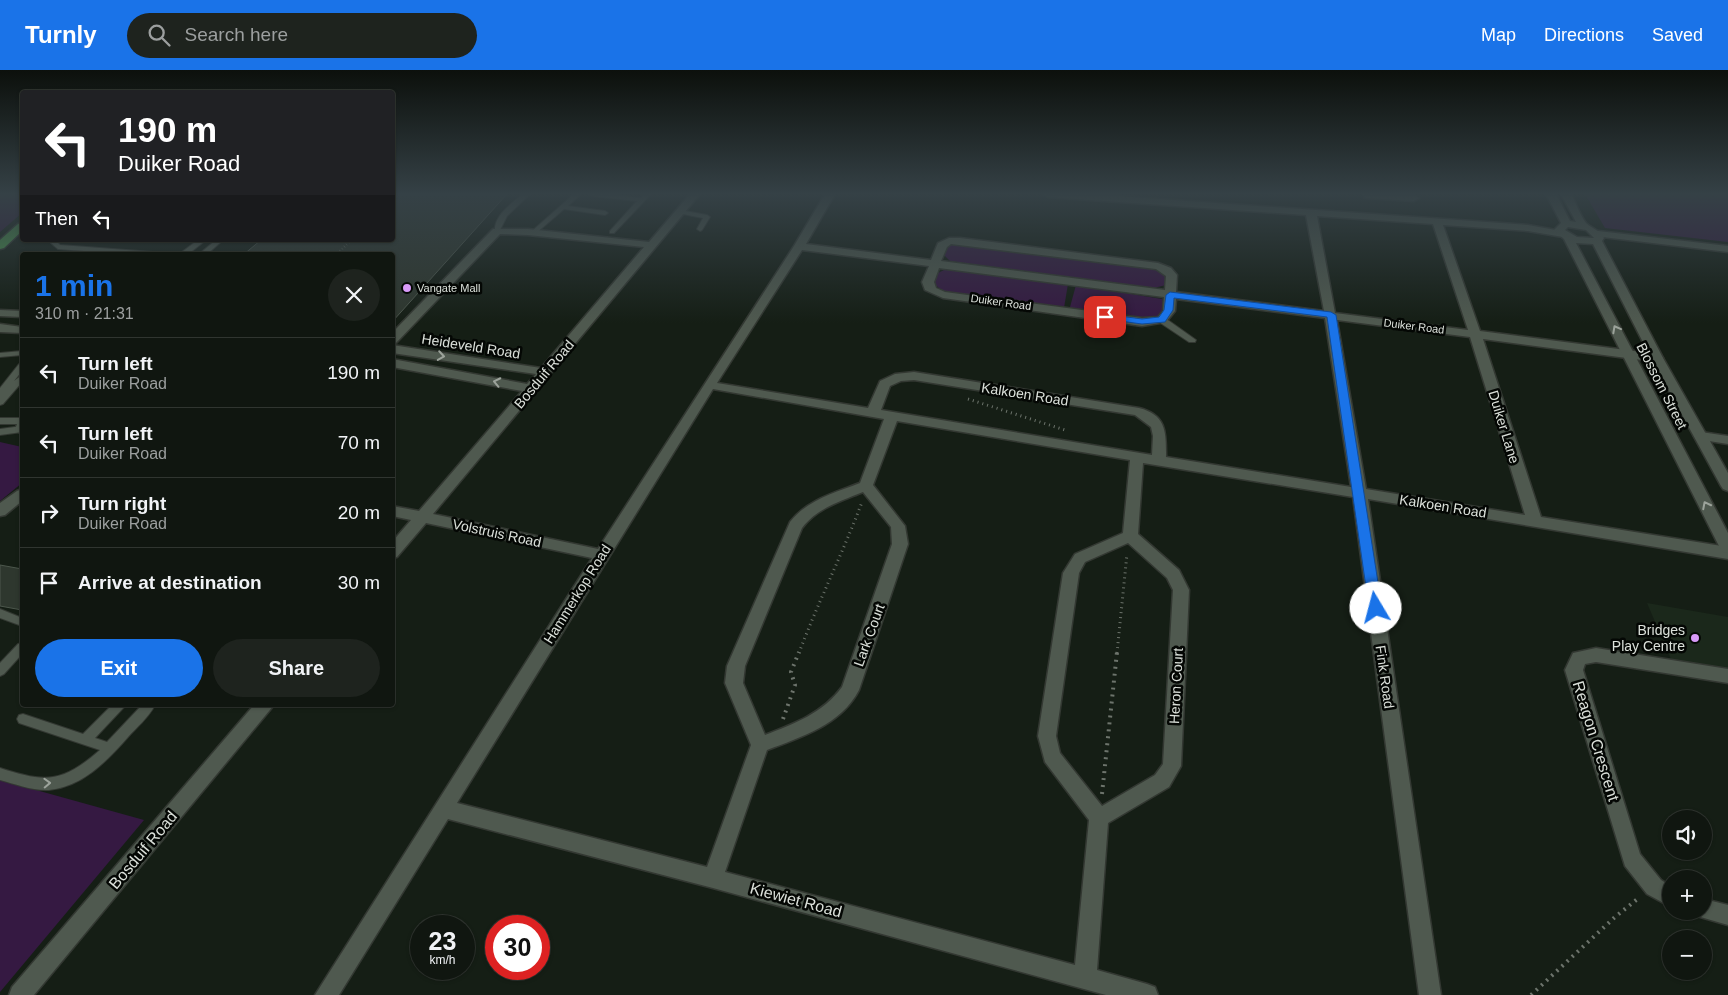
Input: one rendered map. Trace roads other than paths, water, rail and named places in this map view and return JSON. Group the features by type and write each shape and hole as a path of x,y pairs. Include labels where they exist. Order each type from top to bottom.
{"highway":[{"path":"0,246 10,237"}],"street":[{"path":"395,337 491,237"},
{"path":"574,237 652,245"},
{"name":"Bosduif Road","path":"395,551 659,237"},
{"name":"Hammerkop Road","path":"326,995 709,384 804,237"},
{"name":"Fink Road","path":"1316,237 1331,315 1360,492 1430,995"},
{"name":"Duiker Lane","path":"1438,237 1475,334 1534,520"},
{"name":"Blossom Street","path":"1568,237 1728,548"},
{"path":"1575,237 1581,241 1597,238 1727,250"},
{"name":"Blossom Street","path":"1597,238 1657,358 1728,486"},
{"name":"Duiker Road","path":"949,241 960,241 1158,266 1167,270 1172,275 1170,295 1168,310 1162,320 1142,322 943,294 931,290 928,282 942,245 949,241"},
{"name":"Duiker Road","path":"799,246 1657,358"},
{"path":"0,313 20,314"},
{"path":"0,328 20,330"},
{"name":"Heideveld Road","path":"395,349 544,372"},
{"path":"395,364 531,389"},
{"name":"Kalkoen Road","path":"873,412 884,384 899,377 914,376 1139,412 1155,420 1159,429 1159,460"},
{"name":"Kalkoen Road","path":"709,384 1137,457 1728,553"},
{"path":"713,878 760,745 734,683 736,666 745,642 795,526 801,517 818,506 866,486 892,416"},
{"path":"1701,436 1728,440"},
{"path":"1085,978 1099,818 1052,756 1048,736 1071,573 1080,558 1130,536 1137,457"},
{"name":"Lark Court","path":"760,745 826,715 844,700 850,690 890,578 900,544 898,526 866,486"},
{"path":"0,511 20,496"},
{"name":"Volstruis Road","path":"395,512 602,555"},
{"name":"Heron Court","path":"1099,818 1162,781 1172,766 1181,590 1173,574 1130,536"},
{"name":"Reagon Crescent","path":"1662,892 1654,887 1632,859 1574,670 1579,658 1596,655 1728,676"},
{"name":"Bosduif Road","path":"20,995 263,707"},
{"name":"Kiewiet Road","path":"444,809 713,878 1146,995"},
{"path":"1712,911 1728,914"}],"lane":[{"path":"55,242 58,247 126,252"},
{"path":"186,252 200,242"},
{"path":"206,252 218,242"},
{"path":"1162,320 1192,340"},
{"path":"0,350 20,349"},
{"path":"0,355 20,353"},
{"path":"0,361 20,361"},
{"path":"0,394 20,369"},
{"path":"0,402 20,380"},
{"path":"0,421 20,421"},
{"path":"0,432 20,429"},
{"path":"0,614 20,621"},
{"path":"0,671 20,649"},
{"path":"86,739 118,707"},
{"path":"0,774 28,782 56,783 82,772 147,707"},
{"path":"23,719 108,748"}],"place":[{"name":"Vangate Mall","path":"407,288"},
{"name":"Bridges Play Centre","path":"1695,638"}]}
